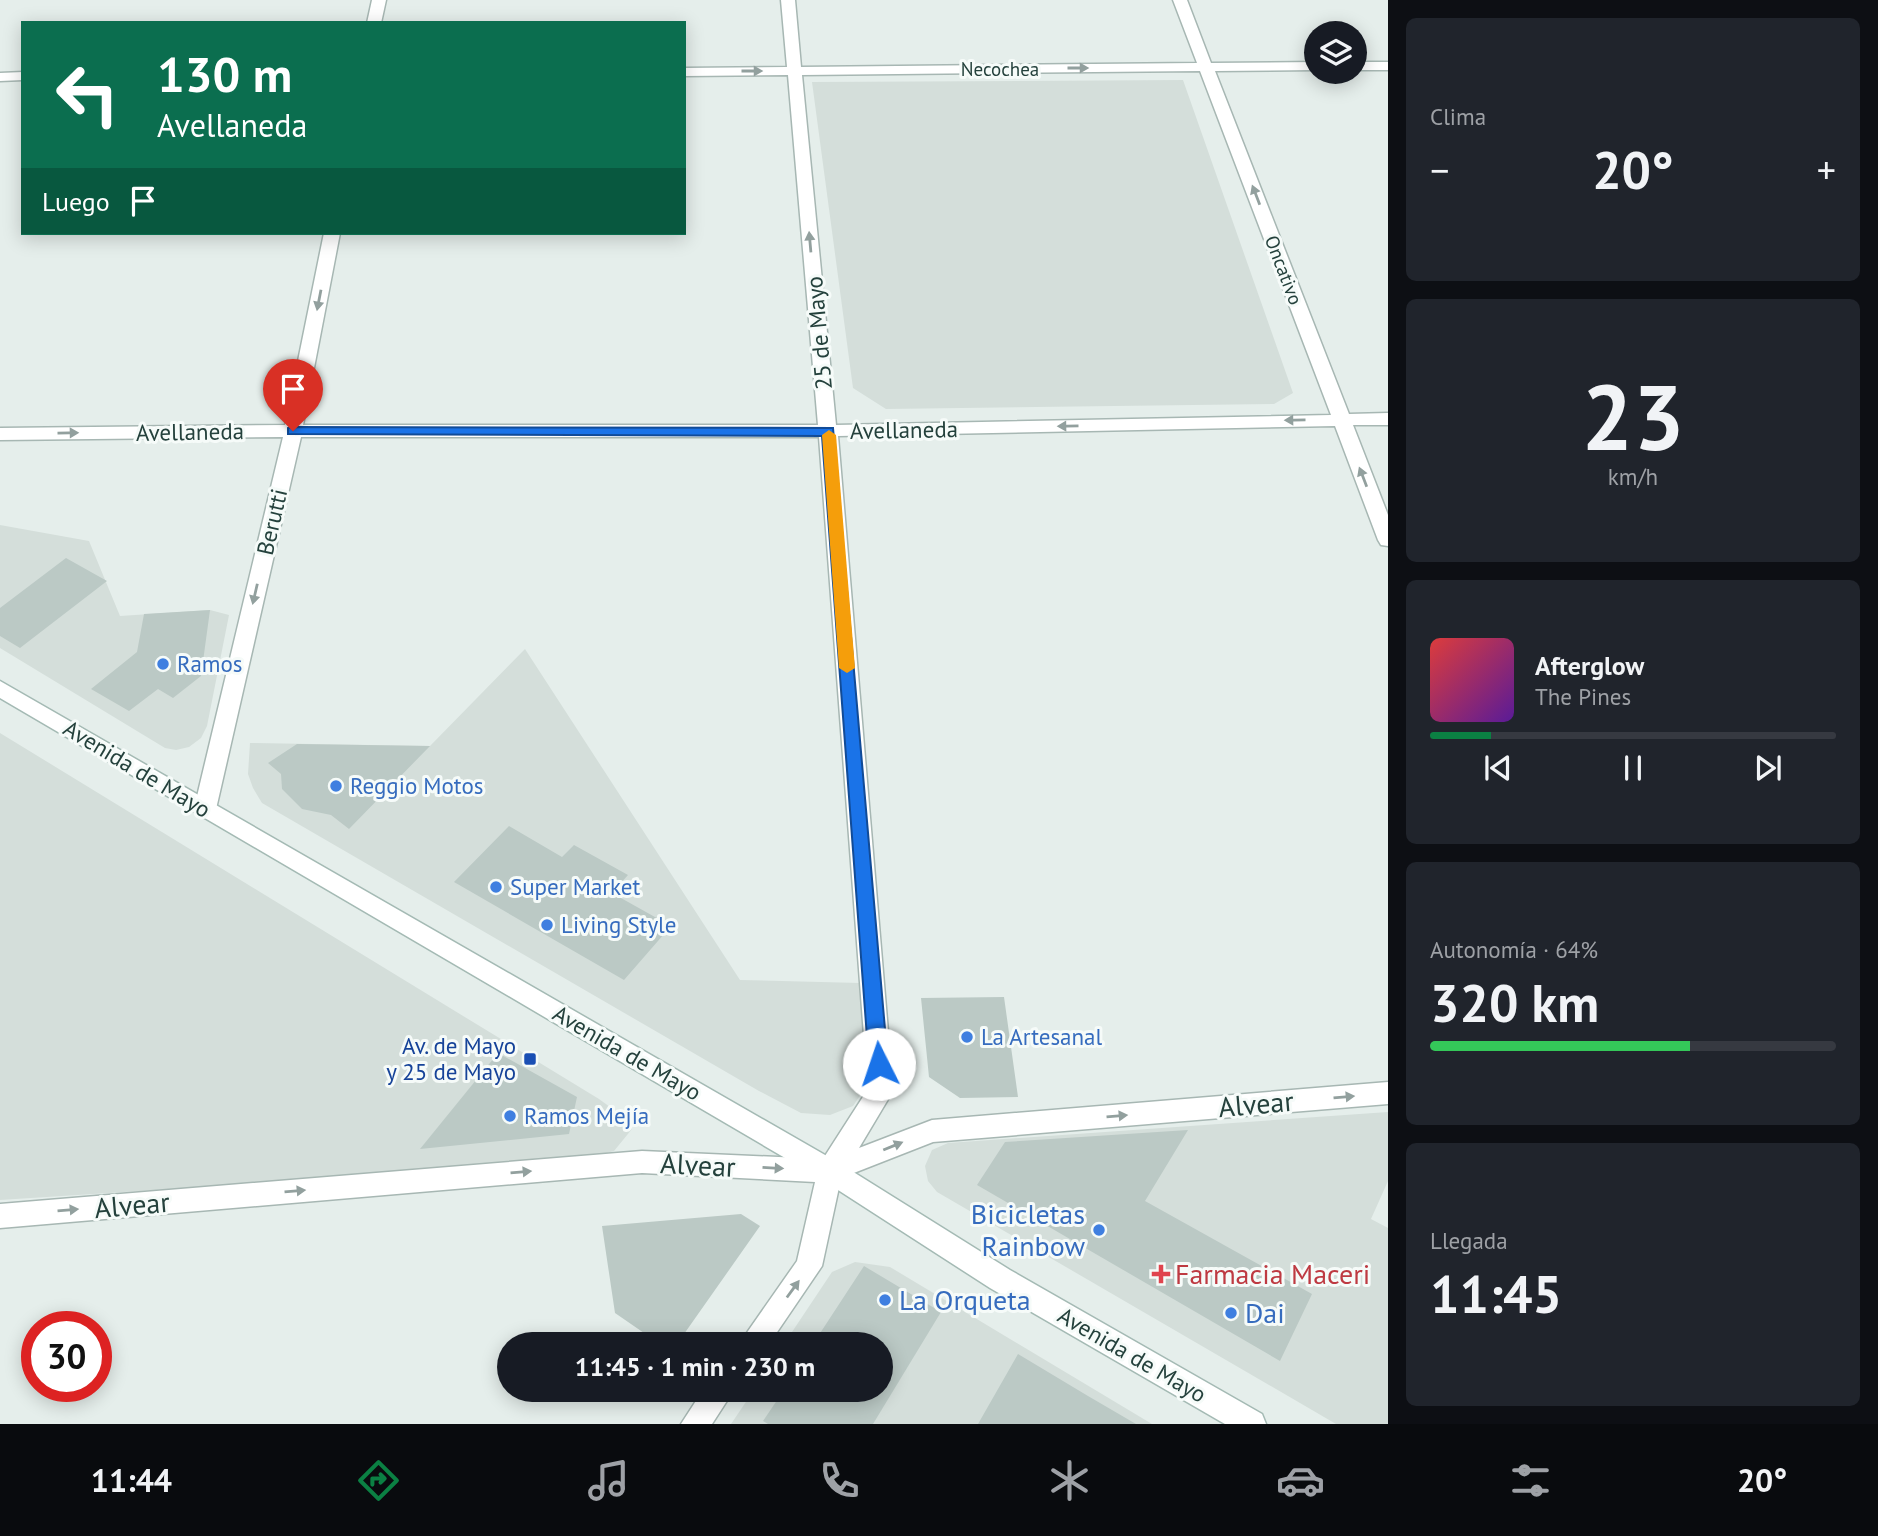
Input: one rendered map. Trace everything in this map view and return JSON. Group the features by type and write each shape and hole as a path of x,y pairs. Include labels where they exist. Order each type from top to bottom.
{"street":[{"path":"374,21 379,0"},
{"name":"25 de Mayo","path":"761,1332 809,1266 830,1171 881,1091 828,431 788,0"},
{"name":"Oncativo","path":"1180,0 1388,540"},
{"name":"Necochea","path":"686,72 1304,66"},
{"path":"1367,66 1388,66"},
{"path":"0,77 21,76"},
{"name":"Berutti","path":"205,809 293,431 332,235"},
{"name":"Avellaneda","path":"0,434 828,431 1388,419"},
{"name":"Avenida de Mayo","path":"0,688 830,1171 1000,1279 1252,1424"},
{"name":"Alvear","path":"0,1216 642,1163 830,1171 932,1131 1388,1093"},
{"path":"695,1424 711,1402"}],"shaded area":[{"path":"1183,80 1293,393 1274,404 886,409 853,388 812,82"},
{"path":"0,525 89,541 120,616 210,610 229,615 207,726 201,738 189,747 176,750 165,748 0,648"},
{"path":"525,649 740,980 860,983 867,1085 853,1106 830,1115 801,1113 759,1091 262,803 253,788 248,774 250,743 430,746"},
{"path":"0,733 599,1099 621,1115 632,1129 614,1151 573,1163 0,1200"},
{"path":"1388,1112 1388,1181 1371,1219 1388,1228 1388,1424 1336,1424 937,1192 928,1181 925,1166 932,1150 948,1143"},
{"path":"855,1262 890,1267 1152,1424 731,1424 746,1402 893,1402 893,1332 792,1332 832,1272"}],"building":[{"path":"66,558 107,581 20,648 0,636 0,608"},
{"name":"Ramos","path":"210,610 201,676 173,698 158,689 129,711 91,689 137,652 144,614"},
{"name":"Reggio Motos","path":"297,744 430,746 349,829 331,815 302,809 282,789 281,774 268,763"},
{"path":"509,826 562,857 574,845 628,875 612,893 671,926 624,980 454,882"},
{"name":"La Artesanal","path":"1004,997 1018,1097 960,1098 929,1077 921,998"},
{"name":"Ramos Mejía","path":"498,1053 577,1097 569,1134 420,1149"},
{"path":"1188,1130 1145,1201 1312,1294 1280,1361 977,1185 1005,1142"},
{"path":"741,1214 760,1226 685,1332 643,1332 615,1313 602,1226"},
{"path":"864,1266 941,1312 893,1391 893,1332 821,1332"},
{"path":"1018,1354 1088,1396 1136,1424 978,1424"},
{"path":"776,1402 886,1402 873,1424 768,1424 763,1421"}],"slow traffic":[{"path":"829,435 847,668"}],"place":[{"name":"Ramos","path":"163,664"},
{"name":"Reggio Motos","path":"336,786"},
{"name":"Super Market","path":"496,887"},
{"name":"Living Style","path":"547,925"},
{"name":"La Artesanal","path":"967,1037"},
{"name":"Av. de Mayo y 25 de Mayo","path":"530,1059"},
{"name":"Ramos Mejía","path":"510,1116"},
{"name":"Bicicletas Rainbow","path":"1099,1230"},
{"name":"Farmacia Maceri","path":"1161,1274"},
{"name":"La Orqueta","path":"885,1300"},
{"name":"Dai","path":"1231,1313"}],"route":[{"path":"293,431 828,431 879,1064"}]}
